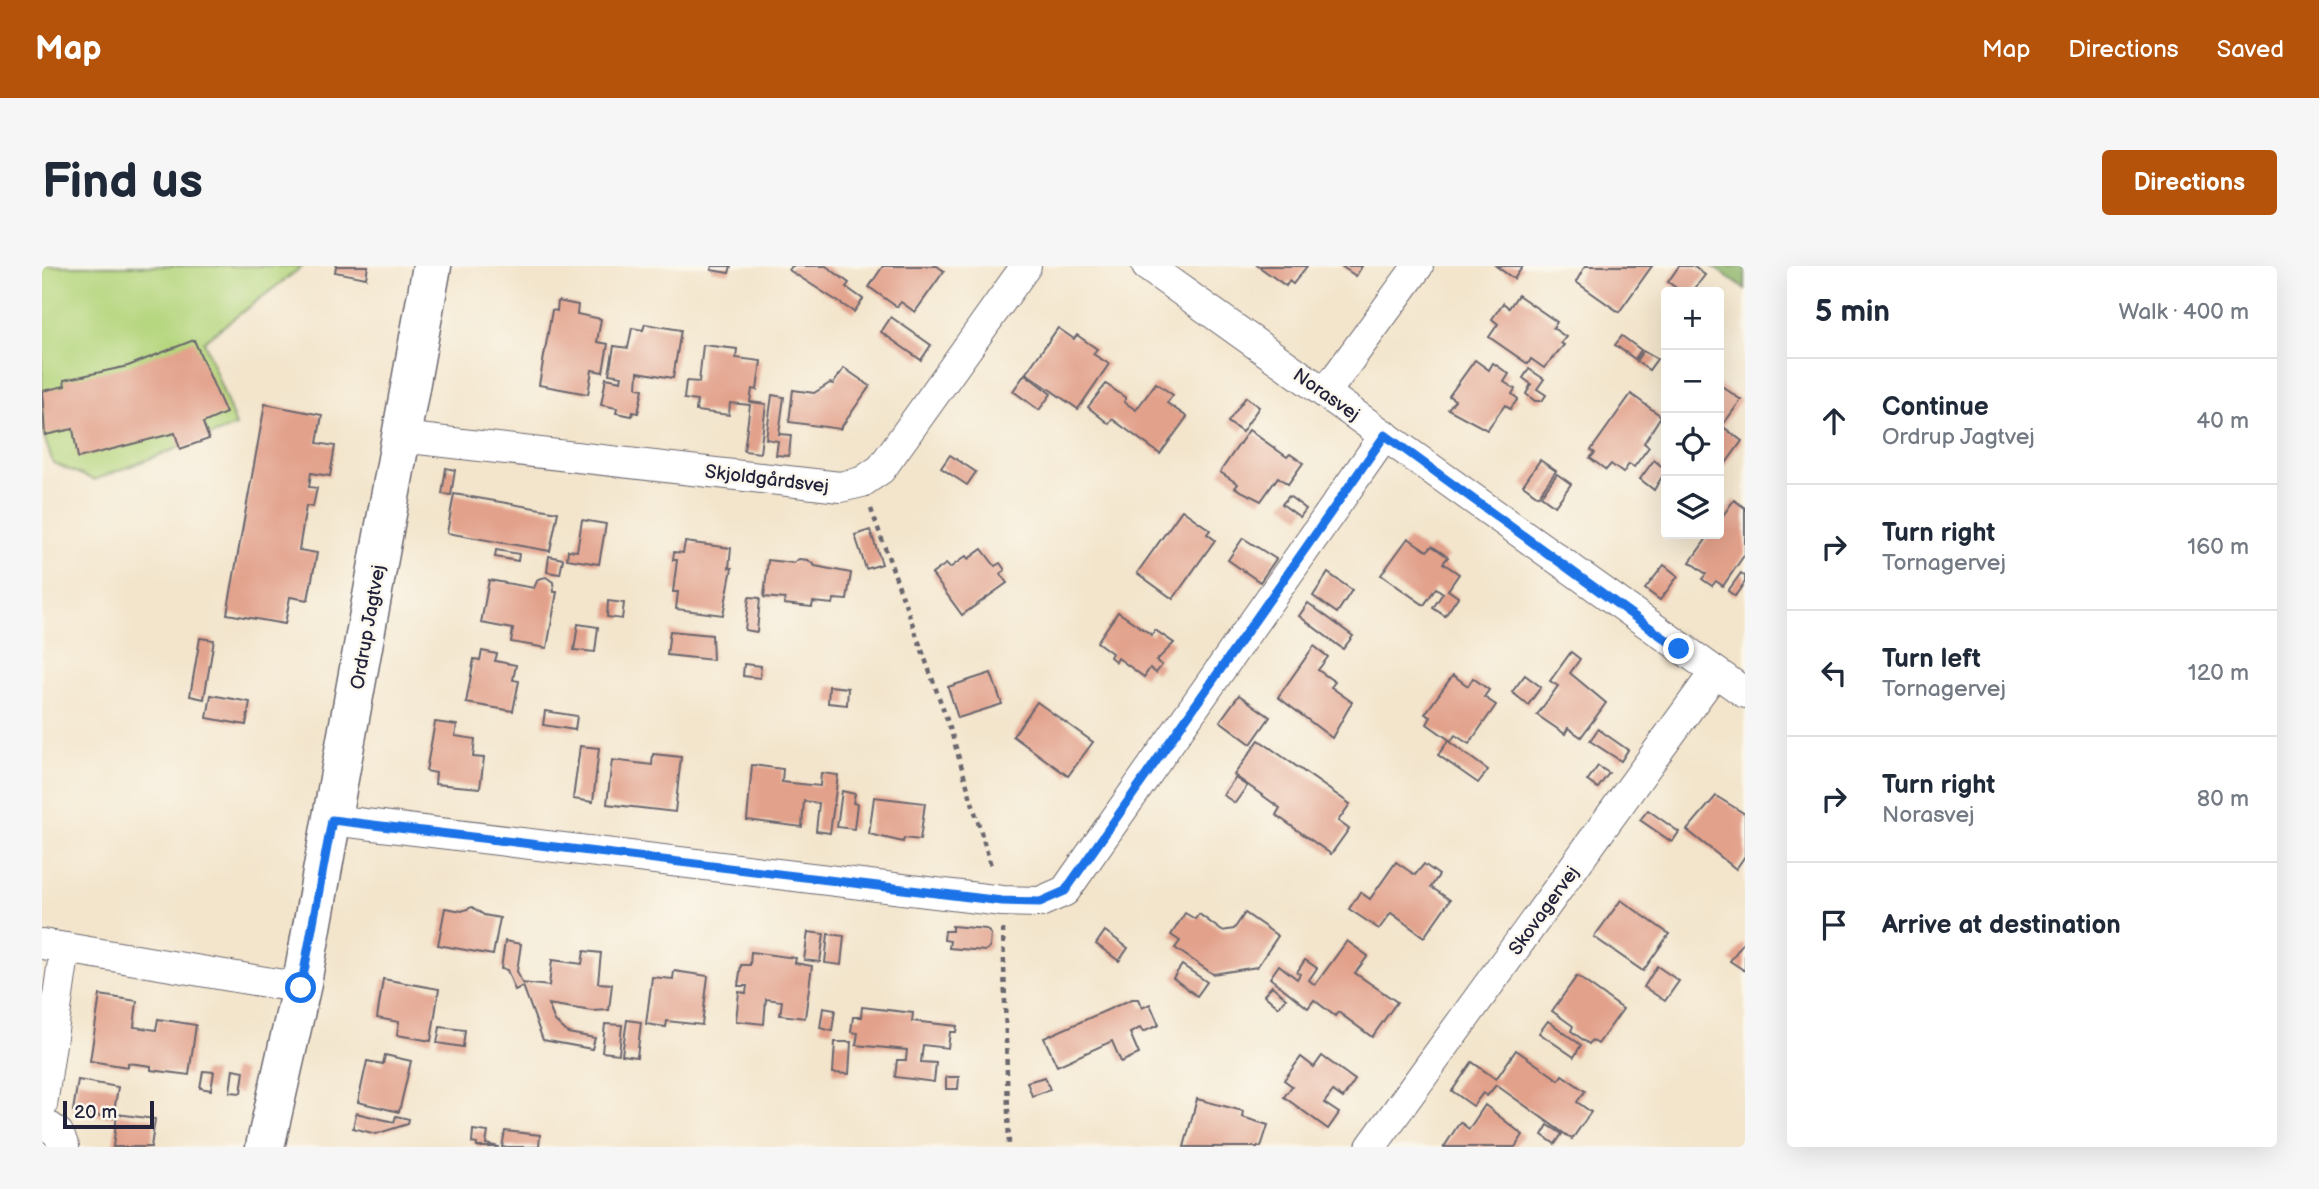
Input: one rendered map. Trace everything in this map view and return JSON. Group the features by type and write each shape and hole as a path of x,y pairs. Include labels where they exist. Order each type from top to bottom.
{"street":[{"name":"Ordrup Jagtvej","path":"265,1147 301,988 432,266"},
{"path":"862,482 881,468 1026,266"},
{"name":"Norasvej","path":"1147,266 1745,693"},
{"path":"1325,393 1418,266"},
{"path":"332,820 1002,901 1040,902 1065,891 1385,435"},
{"name":"Skjoldgårdsvej","path":"401,437 841,487 862,482"},
{"name":"Skovagervej","path":"1371,1147 1715,672"},
{"path":"42,1105 54,946 301,988"},
{"path":"42,1122 58,1133 64,1147"}],"path":[{"path":"862,482 950,728 1002,901 1009,1147"}],"green space":[{"path":"42,266 303,266 204,341 236,426 94,480 53,463 42,430"},
{"path":"1712,266 1745,266 1745,289"}],"building":[{"path":"336,266 368,266 366,278 335,272"},
{"path":"712,266 731,266 729,273 711,270"},
{"path":"792,266 826,266 849,283 846,287 863,299 854,312 789,270"},
{"path":"883,266 937,266 944,271 915,312 901,302 897,307 869,287"},
{"path":"1258,266 1307,266 1293,284 1289,281 1286,286"},
{"path":"1341,266 1362,266 1356,276"},
{"path":"1496,266 1523,266 1514,279"},
{"path":"1585,266 1652,266 1619,312 1576,282"},
{"path":"1679,266 1693,266 1705,275 1696,287 1675,287 1668,282"},
{"path":"1518,295 1557,322 1553,328 1566,337 1561,343 1564,345 1544,368 1531,359 1528,364 1489,337 1498,324 1492,319 1503,303 1509,308"},
{"path":"558,301 578,305 577,314 601,319 597,342 608,344 603,372 592,370 588,394 539,385 552,310 557,311"},
{"path":"891,317 931,345 921,360 881,332"},
{"path":"645,324 681,330 673,378 638,372 637,388 643,389 638,413 633,412 632,416 616,413 617,408 601,405 606,378 621,381 622,376 609,374 614,346 628,348 632,328 643,330"},
{"path":"1058,328 1074,339 1077,335 1097,349 1093,354 1109,364 1078,409 1026,373"},
{"path":"1622,336 1641,350 1635,359 1615,345"},
{"path":"194,340 226,413 203,423 209,439 180,449 175,433 78,458 73,429 45,435 42,391 65,386 64,380 128,366"},
{"path":"703,345 737,349 736,358 761,361 757,390 752,389 750,402 766,404 760,453 744,451 750,405 730,403 729,415 696,411 697,401 684,399 686,381 699,382"},
{"path":"1643,351 1657,359 1649,370 1636,361"},
{"path":"1475,360 1489,370 1493,363 1509,374 1504,382 1515,389 1512,394 1518,399 1510,409 1505,405 1487,430 1448,409 1455,400 1449,396"},
{"path":"844,368 870,386 840,429 789,422 793,390 814,393 830,383 833,384"},
{"path":"1529,369 1544,379 1537,389 1546,395 1542,401 1535,401 1526,394 1531,384 1523,378"},
{"path":"1025,374 1051,394 1039,410 1013,391"},
{"path":"1156,383 1173,395 1167,403 1187,417 1160,454 1112,419 1109,424 1088,407 1106,384 1126,398 1124,402 1136,410"},
{"path":"1724,388 1741,400 1724,423"},
{"path":"1631,394 1661,416 1644,443 1649,447 1634,467 1629,464 1623,473 1611,464 1606,470 1590,458 1595,453 1591,450"},
{"path":"772,395 784,397 779,434 791,435 789,456 776,455 778,441 766,439"},
{"path":"1246,397 1259,407 1242,432 1228,422"},
{"path":"265,404 322,415 317,443 335,446 330,476 311,473 309,487 317,488 313,507 306,506 299,550 317,553 308,600 290,597 285,624 227,614"},
{"path":"1724,428 1742,441 1724,466"},
{"path":"1249,430 1287,457 1290,454 1303,463 1288,484 1278,477 1261,501 1235,488 1238,484 1220,472"},
{"path":"950,455 976,472 967,485 941,468"},
{"path":"1540,460 1556,471 1538,496 1523,485"},
{"path":"1654,460 1661,466 1661,478 1654,490 1640,479"},
{"path":"446,468 455,470 451,495 442,494"},
{"path":"1557,474 1571,484 1555,506 1541,496"},
{"path":"454,494 558,512 550,551 447,533"},
{"path":"1289,496 1306,509 1300,517 1282,504"},
{"path":"1734,500 1745,508 1745,554 1723,586 1716,581 1712,586 1702,579 1706,574 1690,562 1706,539 1724,539 1724,514"},
{"path":"1182,510 1210,530 1207,534 1215,540 1173,599 1137,573"},
{"path":"582,520 606,524 599,564 567,559 568,550 577,551"},
{"path":"870,530 882,564 866,569 855,535"},
{"path":"1243,538 1276,559 1260,582 1228,560"},
{"path":"1408,538 1427,551 1432,546 1448,557 1443,563 1459,574 1448,590 1458,597 1445,616 1433,608 1443,593 1436,588 1424,605 1381,575"},
{"path":"685,542 731,548 729,568 732,568 723,615 676,609 678,592 673,592 677,560 673,560 674,552 683,553"},
{"path":"982,549 995,566 1000,563 1005,570 1000,574 1007,583 962,615 932,574 946,564 950,568 966,556 968,559"},
{"path":"496,550 519,554 518,561 495,557"},
{"path":"549,556 563,559 560,574 547,572"},
{"path":"799,559 808,560 815,566 851,573 847,600 834,599 833,604 813,602 812,607 784,604 785,599 764,597 768,560 793,563"},
{"path":"1664,565 1678,576 1660,600 1645,589"},
{"path":"1328,573 1352,590 1337,613 1313,596"},
{"path":"1741,573 1745,576 1745,582 1735,596 1728,591"},
{"path":"546,577 553,582 554,592 557,592 547,648 511,642 513,629 481,623 489,580 534,588 538,579"},
{"path":"749,597 760,598 757,632 745,630"},
{"path":"608,601 624,603 622,619 607,617"},
{"path":"1308,603 1353,636 1343,649 1299,616"},
{"path":"1118,612 1152,635 1155,630 1174,643 1156,661 1162,665 1156,673 1150,668 1144,677 1118,658 1116,662 1110,657 1112,653 1097,642"},
{"path":"578,624 598,627 595,652 574,650"},
{"path":"670,631 712,635 713,660 667,655"},
{"path":"200,638 214,640 204,699 190,696"},
{"path":"1314,646 1328,657 1318,670 1335,682 1331,687 1352,702 1332,738 1278,697"},
{"path":"482,651 497,654 495,661 516,665 513,680 519,681 513,711 466,703 474,659 480,660"},
{"path":"1571,652 1580,659 1570,673 1606,703 1581,737 1568,728 1565,734 1537,715 1558,686 1550,681"},
{"path":"744,664 761,666 760,678 743,676"},
{"path":"991,673 1002,704 958,718 948,687"},
{"path":"1453,675 1468,686 1473,678 1489,690 1484,697 1496,705 1469,744 1455,735 1451,741 1427,724 1431,717 1425,714"},
{"path":"1525,675 1541,687 1528,705 1512,692"},
{"path":"829,686 848,688 847,705 828,703"},
{"path":"211,695 250,702 246,725 207,718"},
{"path":"1239,695 1270,717 1251,744 1220,721"},
{"path":"1037,702 1093,742 1068,776 1013,736"},
{"path":"545,711 577,716 575,730 543,725"},
{"path":"435,722 457,725 455,736 475,739 473,757 484,758 480,788 435,784 436,773 426,771"},
{"path":"1598,729 1628,750 1621,761 1590,741"},
{"path":"1259,740 1350,804 1338,821 1349,829 1331,854 1276,815 1280,808 1234,775"},
{"path":"1448,741 1488,770 1478,783 1438,755"},
{"path":"580,746 599,748 593,802 573,799"},
{"path":"653,754 681,757 675,812 607,804 612,760 652,765"},
{"path":"752,765 783,769 782,782 820,786 821,773 838,775 830,833 816,831 819,803 804,801 802,827 747,820"},
{"path":"1598,766 1609,773 1598,788 1587,781"},
{"path":"1235,778 1247,786 1235,803 1223,795"},
{"path":"842,791 855,794 853,803 857,804 854,829 837,827"},
{"path":"1716,796 1745,814 1745,856 1736,869 1687,830"},
{"path":"874,797 925,803 920,840 904,838 903,842 869,834"},
{"path":"1648,810 1679,832 1672,842 1640,820"},
{"path":"1396,862 1415,875 1424,864 1439,875 1431,887 1450,900 1424,937 1391,913 1379,929 1349,909 1360,892 1370,899"},
{"path":"1621,900 1669,934 1643,971 1594,937"},
{"path":"472,907 484,915 500,918 493,955 438,945 445,908 462,911"},
{"path":"1185,913 1195,919 1199,914 1222,931 1234,929 1245,913 1278,936 1257,967 1213,974 1175,948 1180,941 1171,935"},
{"path":"952,926 986,929 991,934 990,947 985,951 949,948 950,941 944,940 945,931 952,931"},
{"path":"1105,931 1128,948 1119,961 1096,944"},
{"path":"808,932 824,934 820,962 804,960"},
{"path":"828,934 844,936 841,965 825,963"},
{"path":"505,941 521,944 517,971 522,983 549,986 552,960 582,964 584,951 601,953 598,983 612,984 609,1010 592,1011 548,1004 555,1021 568,1033 595,1038 592,1049 543,1040 523,986 515,990 507,970 501,969"},
{"path":"1347,941 1368,956 1355,973 1397,1002 1372,1037 1338,1012 1335,1016 1314,1000 1308,1008 1270,978 1279,965 1297,979 1300,974 1297,972 1305,960 1317,968 1309,980 1315,985"},
{"path":"1743,943 1745,945 1745,971 1730,961"},
{"path":"751,952 796,958 795,963 812,966 805,1018 780,1015 782,1001 766,999 764,1024 736,1021 739,992 746,993 747,986 738,986 741,965 750,965"},
{"path":"1182,965 1207,982 1197,996 1173,978"},
{"path":"1657,966 1679,981 1665,1001 1644,987"},
{"path":"674,971 708,976 702,1025 667,1021 666,1027 646,1024 652,977 673,979"},
{"path":"1577,976 1623,1009 1598,1044 1592,1040 1589,1044 1571,1031 1573,1026 1552,1011"},
{"path":"383,979 439,989 431,1041 397,1035 399,1022 377,1018"},
{"path":"1272,986 1286,998 1278,1007 1264,995"},
{"path":"100,995 137,1001 134,1027 156,1030 158,1019 196,1025 189,1075 151,1070 151,1066 128,1063 128,1067 90,1061"},
{"path":"1132,999 1138,999 1142,1008 1150,1004 1159,1025 1143,1032 1140,1028 1130,1033 1139,1054 1121,1062 1112,1041 1057,1066 1044,1038"},
{"path":"862,1007 913,1013 912,1021 957,1026 956,1032 950,1032 948,1048 923,1045 921,1062 936,1063 934,1082 895,1077 897,1060 906,1060 907,1050 856,1045 858,1033 851,1032 853,1017 861,1017"},
{"path":"823,1008 835,1010 832,1031 820,1028"},
{"path":"627,1020 641,1022 637,1057 622,1055"},
{"path":"1548,1021 1581,1045 1574,1057 1539,1033"},
{"path":"605,1024 622,1025 619,1054 602,1052"},
{"path":"440,1027 465,1030 463,1047 437,1043"},
{"path":"835,1042 851,1042 849,1074 833,1073"},
{"path":"1516,1050 1559,1080 1562,1075 1585,1091 1577,1102 1591,1112 1572,1139 1496,1085 1487,1096 1483,1093 1473,1106 1452,1091 1472,1062 1496,1079"},
{"path":"385,1055 411,1061 399,1112 358,1102 367,1061 383,1064"},
{"path":"1322,1056 1355,1080 1343,1098 1333,1091 1324,1103 1339,1113 1328,1129 1284,1097 1292,1086 1284,1080 1301,1057 1314,1067"},
{"path":"233,1069 244,1071 241,1093 230,1092"},
{"path":"203,1071 214,1072 211,1090 200,1088"},
{"path":"946,1077 959,1077 958,1089 946,1089"},
{"path":"1045,1077 1050,1090 1032,1096 1027,1082"},
{"path":"78,1080 118,1087 113,1118 73,1111"},
{"path":"1197,1099 1243,1111 1242,1117 1268,1125 1261,1147 1184,1147"},
{"path":"1485,1105 1523,1135 1515,1147 1444,1147 1460,1122 1469,1129"},
{"path":"356,1113 394,1122 396,1116 409,1119 408,1124 376,1134 353,1128"},
{"path":"117,1114 155,1119 151,1147 113,1147"},
{"path":"1548,1125 1562,1134 1555,1144 1542,1135"},
{"path":"473,1130 488,1132 486,1144 499,1147 477,1147 477,1144 472,1143"},
{"path":"505,1131 540,1135 539,1147 502,1147"}],"route":[{"path":"301,988 332,820 1002,901 1040,902 1065,891 1385,435 1679,649"}]}
